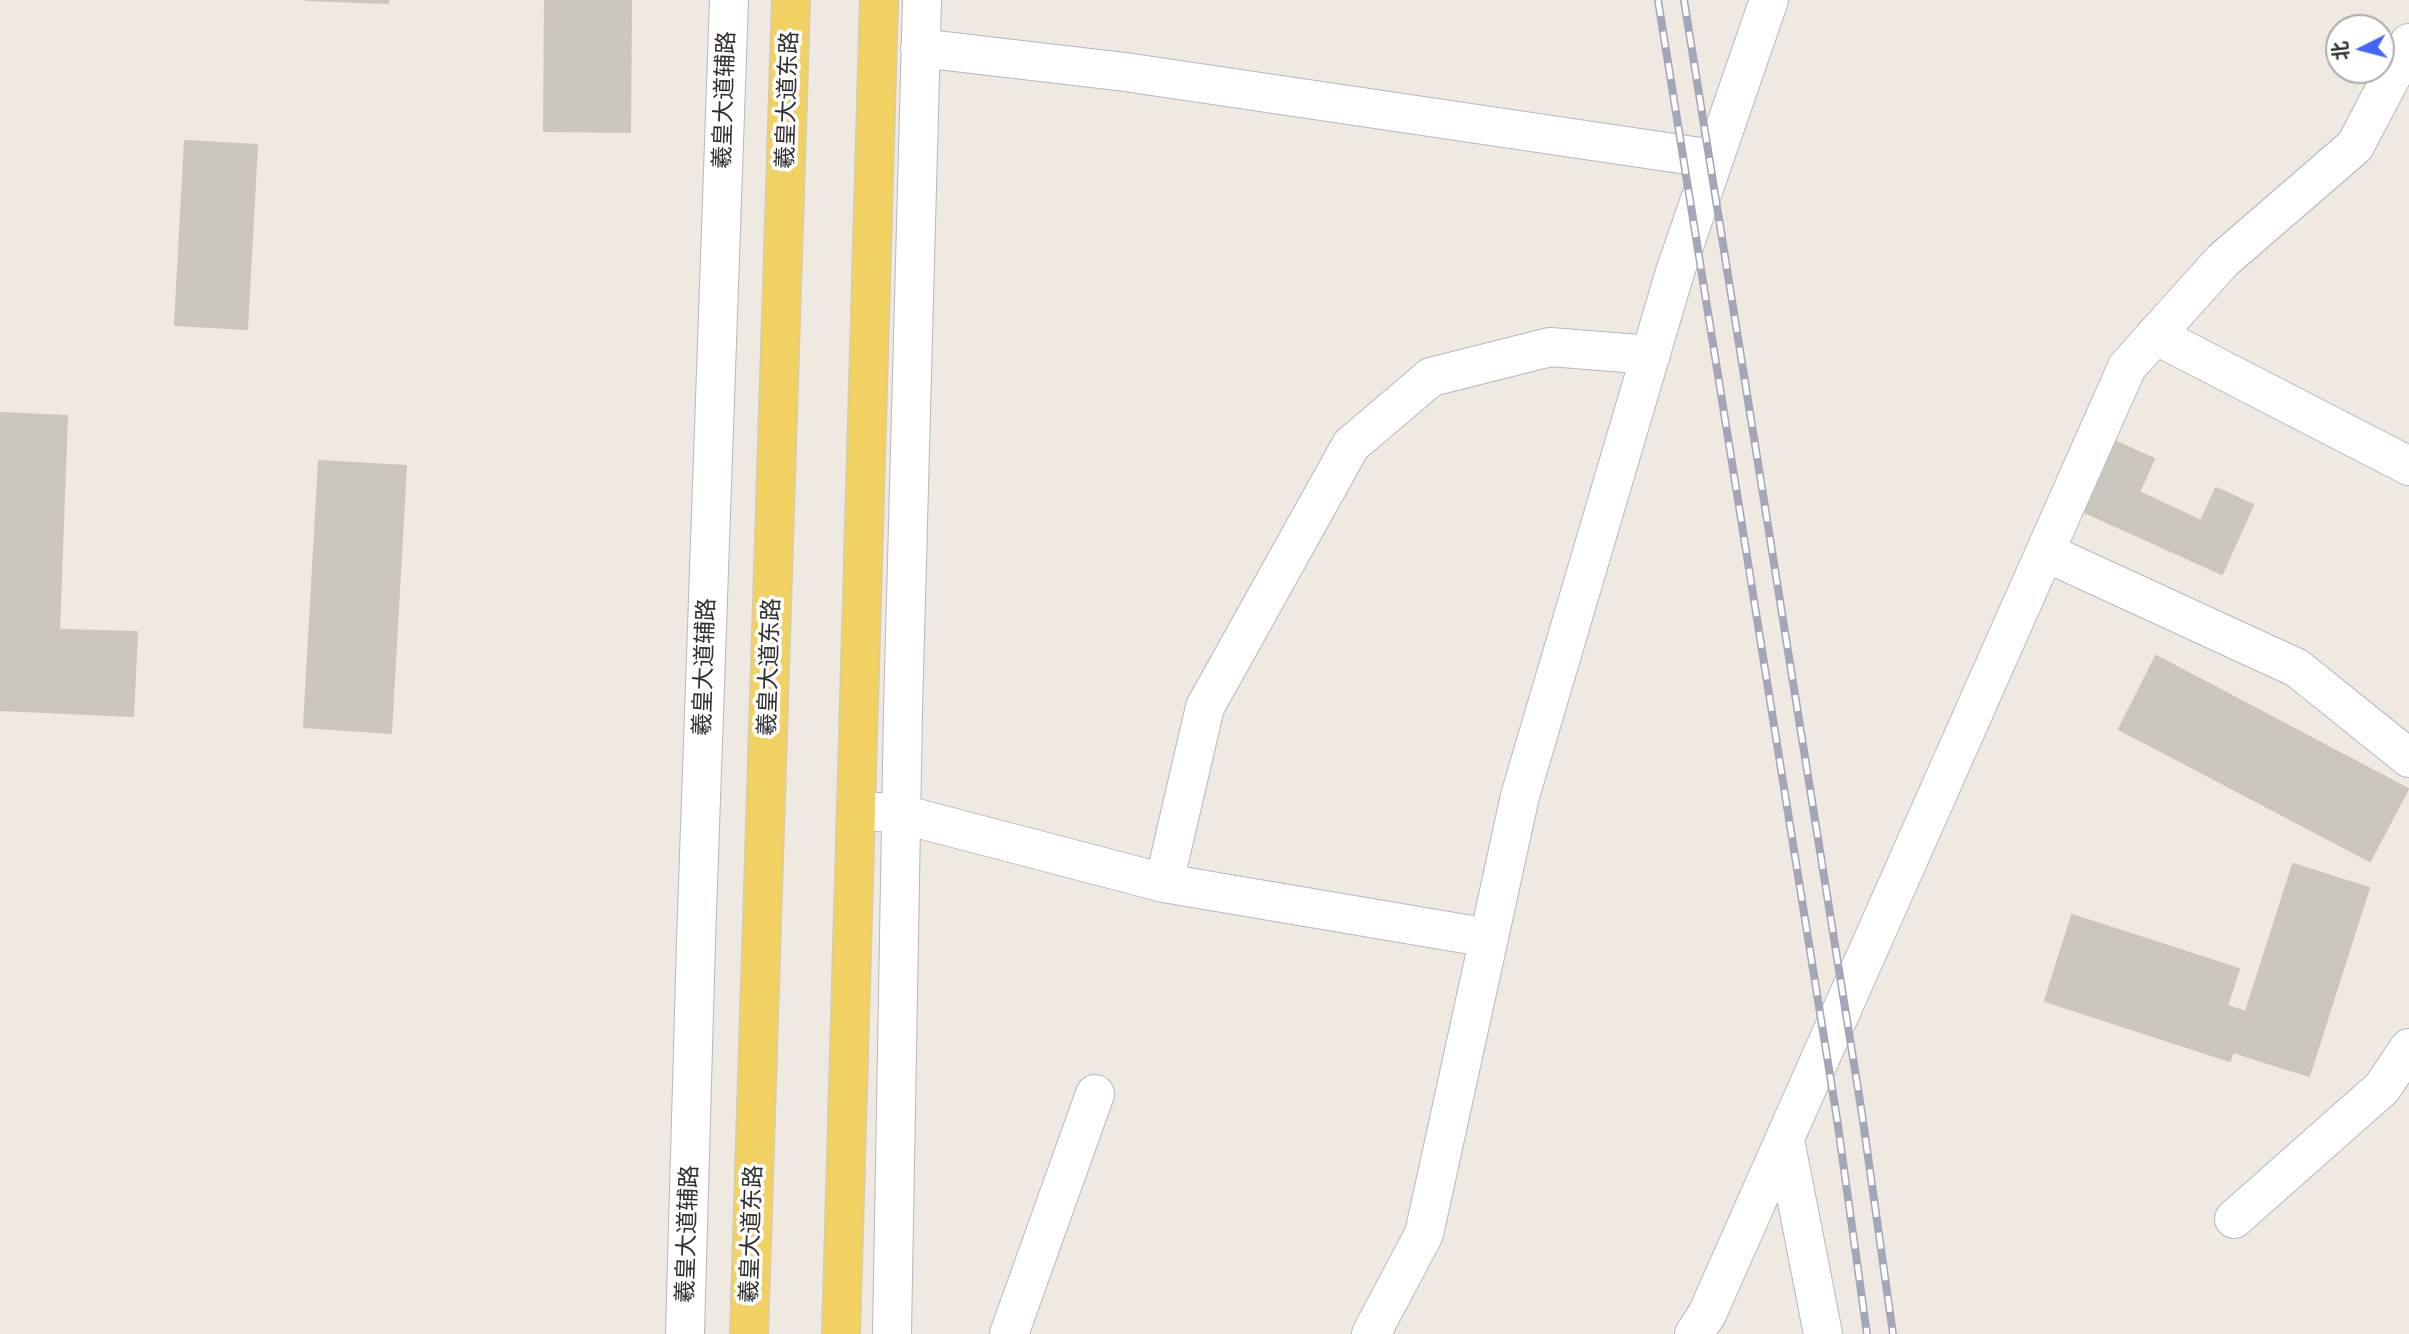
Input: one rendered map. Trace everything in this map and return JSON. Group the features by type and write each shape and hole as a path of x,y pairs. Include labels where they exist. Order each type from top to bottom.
{"main road":[{"name":"羲皇大道东路","path":"749,1334 791,0"},
{"path":"841,1334 879,0"}],"street":[{"name":"羲皇大道辅路","path":"685,1334 729,0"},
{"path":"892,1334 901,814 922,0"},
{"path":"1371,1334 1424,1234 1520,796 1675,272 1769,0"},
{"path":"1694,1334 1707,1314 1785,1140 2127,367 2221,261 2355,146 2409,43"},
{"path":"920,48 1125,72 1714,159"},
{"path":"2155,335 2409,466"},
{"path":"1164,883 1205,707 1351,445 1431,377 1550,347 1651,355"},
{"path":"2045,552 2297,668 2409,758"},
{"path":"856,810 901,814 1164,883 1489,938"},
{"path":"2234,1219 2382,1088 2409,1048"},
{"path":"1009,1334 1095,1094"},
{"path":"1785,1140 1824,1334"}],"building":[{"path":"306,0 388,0 388,3"},
{"path":"545,0 631,0 630,132 544,131"},
{"path":"185,141 257,145 247,329 175,325"},
{"path":"0,413 67,416 59,630 137,632 133,716 0,710"},
{"path":"2112,440 2154,459 2139,492 2201,521 2216,488 2253,505 2222,574 2080,510"},
{"path":"319,461 406,466 391,733 304,727"},
{"path":"2156,656 2408,789 2370,861 2119,729"},
{"path":"2293,864 2369,888 2309,1076 2233,1052"},
{"path":"2072,915 2239,969 2227,1006 2246,1012 2230,1061 2045,1001"}],"railway":[{"path":"1658,0 1837,1119 1867,1334"},
{"path":"1684,0 1862,1114 1893,1334"}]}
